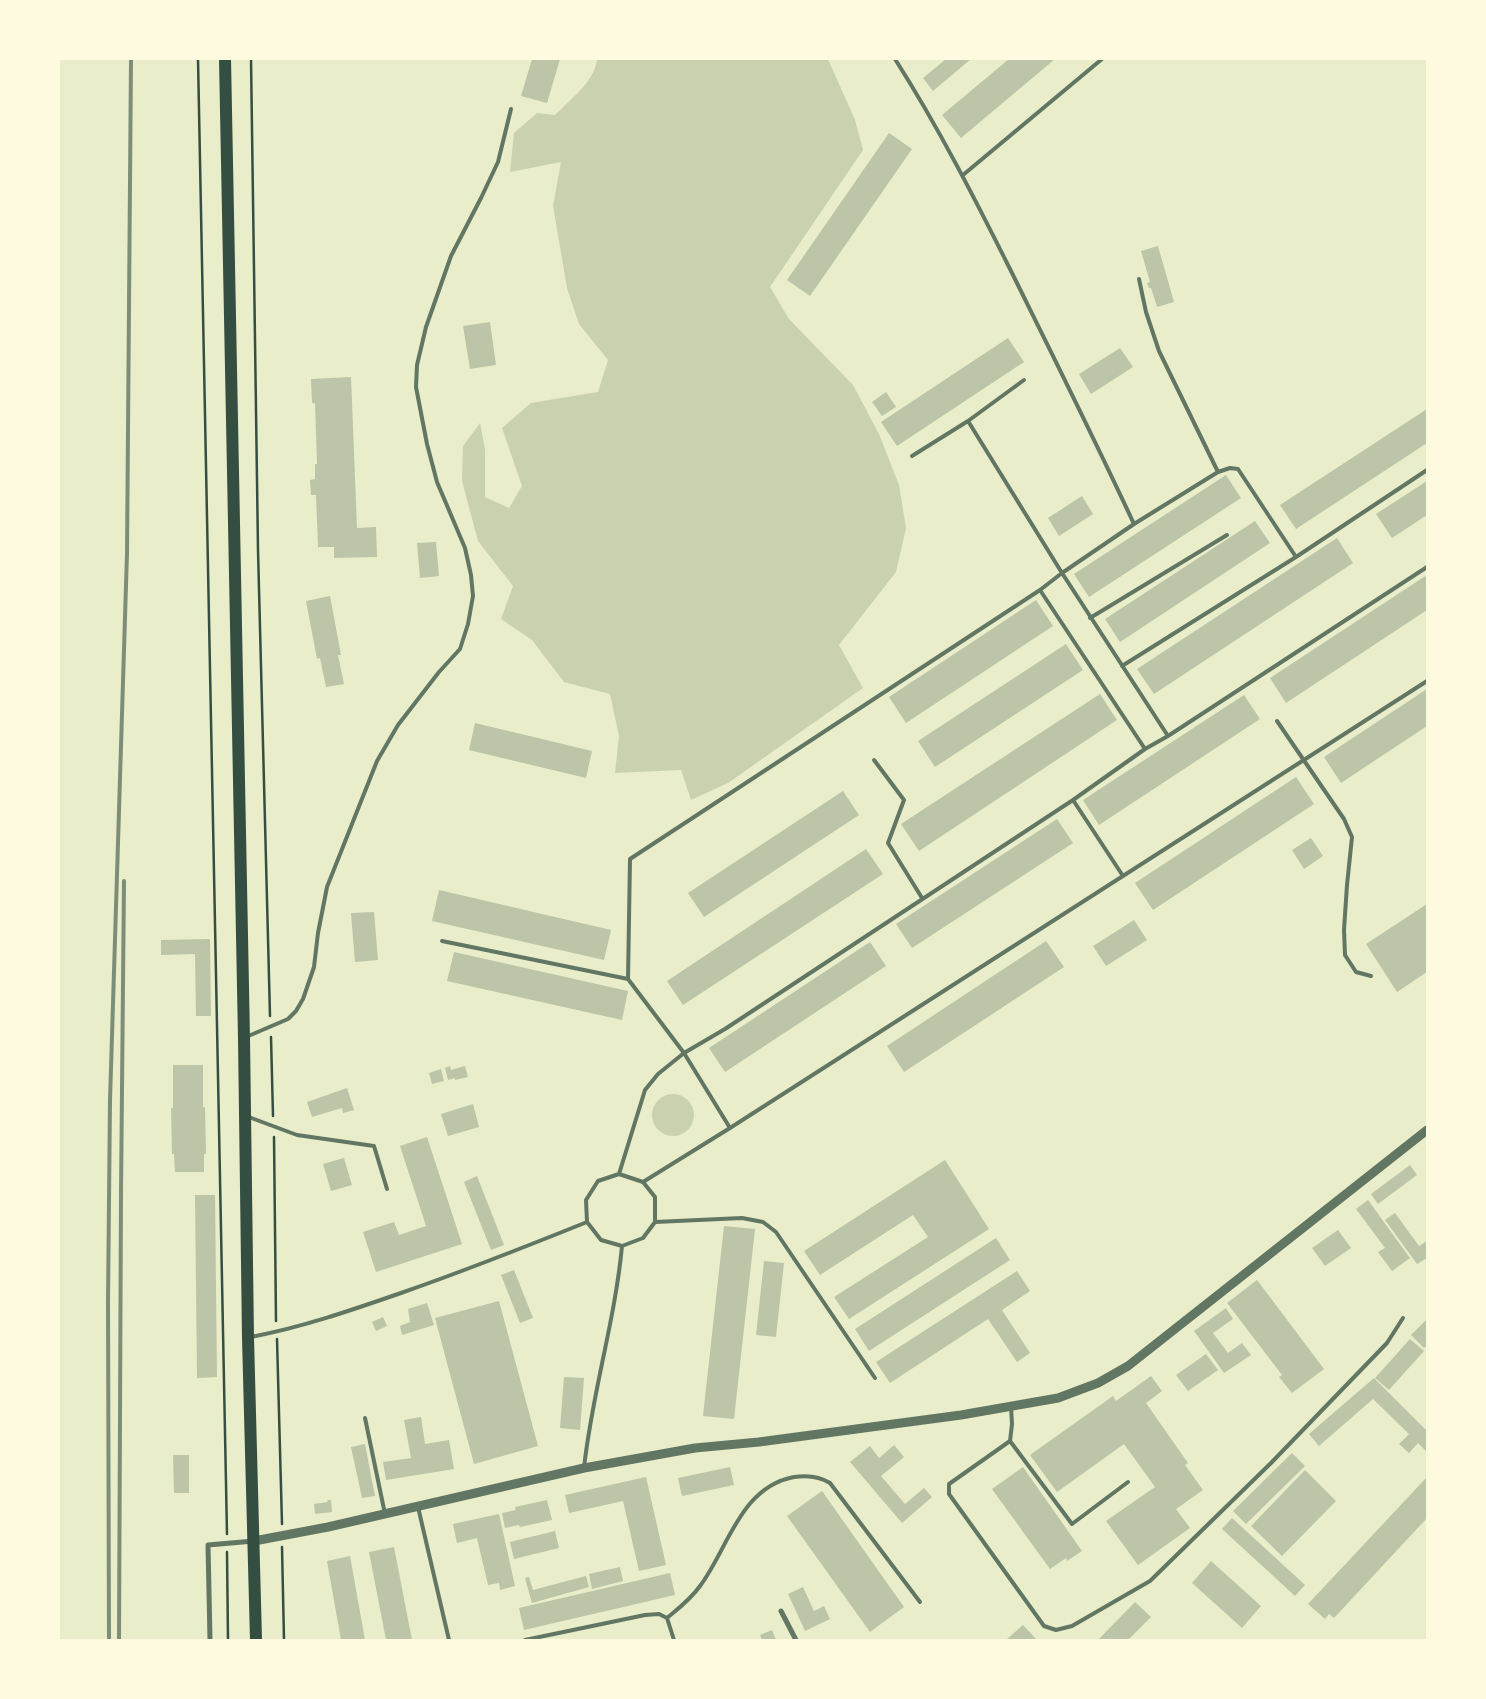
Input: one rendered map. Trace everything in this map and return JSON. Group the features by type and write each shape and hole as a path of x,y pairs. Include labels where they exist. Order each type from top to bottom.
{"main road":[{"path":"225,59 248,1338 256,1640"}],"street":[{"path":"210,1640 208,1545 254,1541 328,1527 584,1468 695,1448 961,1415 1058,1398 1098,1383 1128,1366 1427,1130"},
{"path":"781,1611 796,1640"}],"lane":[{"path":"894,59 911,84 963,175 1083,415 1134,524"},
{"path":"963,175 1102,59"},
{"path":"244,1038 288,1019 296,1011 303,999 314,966 327,886 377,761 398,725 460,649 468,624 473,596 471,575 465,548 437,482 427,444 416,388 417,365 426,327 451,256 482,198 498,162 511,109"},
{"path":"1139,279 1146,312 1159,351 1218,472"},
{"path":"912,456 968,421 1024,380"},
{"path":"968,421 1090,618 1168,736"},
{"path":"730,1128 684,1053 628,979 630,859 1040,590 1134,524 1218,472 1230,468 1238,468 1296,557"},
{"path":"1122,666 1296,557 1427,470"},
{"path":"1090,618 1227,535"},
{"path":"619,1174 645,1090 658,1074 684,1053 725,1029 1073,800 1145,749 1168,736 1427,567"},
{"path":"1040,590 1145,749"},
{"path":"643,1182 1427,680"},
{"path":"1278,721 1344,819 1352,837 1344,930 1346,955 1356,972 1371,976"},
{"path":"874,760 904,800 888,843 922,898"},
{"path":"1073,800 1123,876"},
{"path":"442,941 628,979"},
{"path":"244,1115 297,1135 374,1146 387,1188"},
{"path":"619,1174 643,1182 655,1197 655,1222 643,1238 622,1246 601,1240 587,1222 586,1200 598,1181 619,1174"},
{"path":"655,1222 742,1218 763,1222 776,1232 875,1378"},
{"path":"248,1338 276,1333 353,1310 500,1258 587,1222"},
{"path":"584,1468 588,1430 619,1279 622,1246"},
{"path":"1010,1442 949,1484 949,1494 1044,1626 1056,1630 1072,1626 1150,1581 1271,1463 1387,1343 1403,1318"},
{"path":"1011,1406 1010,1442 1072,1524 1128,1482"},
{"path":"365,1418 385,1514"},
{"path":"667,1618 700,1588 740,1517 758,1494 770,1486 790,1478 803,1476 822,1477 830,1483 920,1602"},
{"path":"418,1506 449,1640"},
{"path":"525,1640 645,1614 659,1614 667,1618 674,1640"}],"path":[{"path":"198,59 228,1640"},
{"path":"251,59 258,550 284,1640"}],"green space":[{"path":"597,59 828,59 855,120 863,150 770,287 789,319 853,385 879,434 899,485 906,528 896,572 839,645 863,688 728,783 691,800 681,770 615,773 619,736 610,694 564,682 532,640 501,619 513,586 478,541 462,481 463,446 480,423 485,449 485,497 509,508 522,486 502,428 531,403 598,392 608,360 579,324 567,288 553,206 561,162 510,172 514,133 537,113 555,115 587,82 592,75"},
{"path":"677,1094 685,1097 691,1103 694,1115 691,1127 685,1133 669,1136 661,1133 655,1127 652,1111 655,1103 661,1097"}],"building":[{"path":"532,59 560,59 547,103 521,96"},
{"path":"946,59 971,59 933,91 923,78"},
{"path":"1009,59 1055,59 961,138 942,115"},
{"path":"889,133 912,149 810,296 787,280"},
{"path":"1158,246 1174,302 1157,307 1151,288 1149,288 1147,283 1150,282 1141,251"},
{"path":"490,322 496,365 470,369 463,326"},
{"path":"1008,338 1024,362 897,446 881,422"},
{"path":"1120,348 1133,367 1091,394 1079,374"},
{"path":"351,377 357,528 376,527 377,557 334,558 334,547 318,547 316,495 311,495 310,480 315,479 315,464 317,464 315,403 312,403 311,379"},
{"path":"886,392 896,407 882,416 872,402"},
{"path":"1427,409 1427,443 1296,529 1280,505"},
{"path":"1226,475 1241,498 1089,597 1074,574"},
{"path":"1427,481 1427,515 1392,538 1376,514"},
{"path":"1082,496 1093,514 1059,536 1048,518"},
{"path":"1255,521 1270,543 1120,642 1105,619"},
{"path":"1337,538 1353,563 1154,694 1137,669"},
{"path":"436,542 439,576 420,578 417,543"},
{"path":"1427,575 1427,610 1286,703 1270,678"},
{"path":"330,596 341,655 338,655 344,684 326,687 320,658 317,659 306,601"},
{"path":"1036,600 1053,626 906,723 889,697"},
{"path":"1066,644 1083,670 935,767 918,741"},
{"path":"1427,689 1427,726 1341,783 1324,757"},
{"path":"1100,694 1117,720 919,851 901,824"},
{"path":"1244,695 1260,719 1099,825 1083,800"},
{"path":"475,723 592,751 586,778 469,750"},
{"path":"1296,777 1314,804 1153,910 1135,883"},
{"path":"843,791 859,815 704,917 688,893"},
{"path":"1057,819 1073,843 912,948 896,924"},
{"path":"1311,838 1323,856 1304,869 1292,850"},
{"path":"866,849 883,874 683,1005 667,981"},
{"path":"439,890 611,930 604,960 432,921"},
{"path":"1427,904 1427,972 1397,992 1366,944"},
{"path":"374,912 378,960 355,962 351,913"},
{"path":"1134,920 1147,940 1106,966 1093,946"},
{"path":"210,939 211,1016 196,1016 195,954 161,955 161,940"},
{"path":"1046,941 1064,967 904,1072 887,1046"},
{"path":"870,942 886,966 725,1072 709,1048"},
{"path":"454,952 628,991 622,1020 447,981"},
{"path":"173,1065 203,1065 206,1154 204,1154 204,1172 175,1172 174,1154 172,1154 171,1108 173,1108"},
{"path":"450,1066 451,1070 465,1066 468,1077 448,1080 445,1068"},
{"path":"441,1069 444,1081 432,1084 429,1073"},
{"path":"347,1088 354,1110 343,1113 342,1108 312,1117 307,1102"},
{"path":"473,1104 479,1127 448,1136 441,1114"},
{"path":"427,1137 462,1244 376,1272 363,1232 394,1222 399,1235 426,1226 400,1146"},
{"path":"344,1158 352,1185 331,1191 323,1164"},
{"path":"945,1160 989,1229 849,1319 834,1297 928,1237 913,1215 820,1275 804,1251"},
{"path":"1410,1165 1417,1175 1378,1204 1371,1194"},
{"path":"477,1176 504,1245 491,1250 464,1182"},
{"path":"195,1195 215,1195 217,1377 197,1378"},
{"path":"1368,1200 1410,1258 1392,1271 1378,1252 1385,1248 1356,1209"},
{"path":"1395,1213 1419,1246 1427,1241 1427,1258 1417,1264 1385,1220"},
{"path":"724,1226 755,1229 734,1419 703,1416"},
{"path":"1338,1230 1351,1248 1325,1266 1312,1248"},
{"path":"996,1238 1010,1260 869,1351 855,1329"},
{"path":"764,1261 784,1263 776,1337 756,1335"},
{"path":"514,1270 533,1318 520,1323 501,1275"},
{"path":"1017,1271 1030,1291 1002,1310 1030,1353 1017,1362 988,1319 890,1383 876,1362"},
{"path":"1257,1280 1324,1369 1292,1393 1279,1377 1282,1375 1227,1303"},
{"path":"499,1301 538,1446 474,1464 435,1318"},
{"path":"427,1303 434,1325 402,1335 400,1326 410,1322 408,1309"},
{"path":"1226,1308 1233,1319 1213,1333 1228,1353 1242,1343 1251,1355 1224,1373 1194,1331"},
{"path":"383,1317 387,1326 376,1331 372,1322"},
{"path":"1427,1319 1427,1345 1424,1348 1411,1335"},
{"path":"1410,1339 1424,1351 1389,1390 1375,1378"},
{"path":"1206,1354 1218,1370 1188,1391 1176,1375"},
{"path":"1151,1376 1162,1391 1146,1403 1188,1463 1185,1465 1203,1490 1176,1509 1190,1528 1138,1565 1106,1521 1155,1487 1124,1444 1057,1492 1030,1455 1113,1396 1116,1401"},
{"path":"564,1377 584,1378 580,1430 560,1428"},
{"path":"1374,1378 1427,1431 1427,1452 1418,1443 1409,1453 1399,1444 1409,1434 1373,1399 1319,1446 1309,1434"},
{"path":"421,1417 425,1444 449,1440 454,1469 386,1480 383,1462 411,1458 404,1420"},
{"path":"365,1444 375,1496 362,1498 351,1447"},
{"path":"894,1445 904,1457 881,1476 905,1504 924,1488 932,1497 902,1523 850,1462 870,1446 879,1458"},
{"path":"1292,1453 1305,1466 1246,1524 1233,1511"},
{"path":"173,1455 189,1455 189,1493 174,1493"},
{"path":"730,1467 734,1485 682,1496 678,1478"},
{"path":"1023,1467 1082,1551 1067,1561 1066,1558 1050,1569 992,1489"},
{"path":"1305,1470 1336,1501 1282,1556 1251,1526"},
{"path":"646,1477 666,1565 639,1571 623,1501 569,1513 565,1495"},
{"path":"1427,1477 1427,1518 1334,1618 1329,1614 1325,1619 1308,1604"},
{"path":"822,1491 904,1607 870,1632 787,1516"},
{"path":"327,1500 331,1500 332,1512 315,1514 314,1504 328,1502"},
{"path":"547,1500 552,1520 520,1527 519,1525 505,1528 502,1513 516,1510 515,1507"},
{"path":"499,1514 515,1586 500,1590 499,1583 488,1585 477,1538 457,1543 453,1524"},
{"path":"1232,1518 1305,1585 1295,1596 1222,1529"},
{"path":"555,1531 559,1548 514,1559 510,1542"},
{"path":"394,1547 412,1640 386,1640 369,1552"},
{"path":"350,1556 365,1640 341,1640 327,1561"},
{"path":"1211,1561 1261,1606 1242,1628 1192,1583"},
{"path":"620,1567 623,1581 592,1589 589,1574"},
{"path":"670,1573 675,1595 524,1630 519,1608"},
{"path":"586,1576 589,1587 532,1603 525,1578 529,1577 533,1590"},
{"path":"803,1587 814,1611 824,1606 830,1619 805,1631 788,1594"},
{"path":"1135,1602 1151,1617 1128,1640 1098,1640"},
{"path":"1023,1625 1037,1640 1006,1640"},
{"path":"772,1630 776,1640 762,1640 760,1635"}],"railway":[{"path":"109,1640 108,1301 110,1100 127,553 131,59"},
{"path":"119,1640 124,881"}]}
